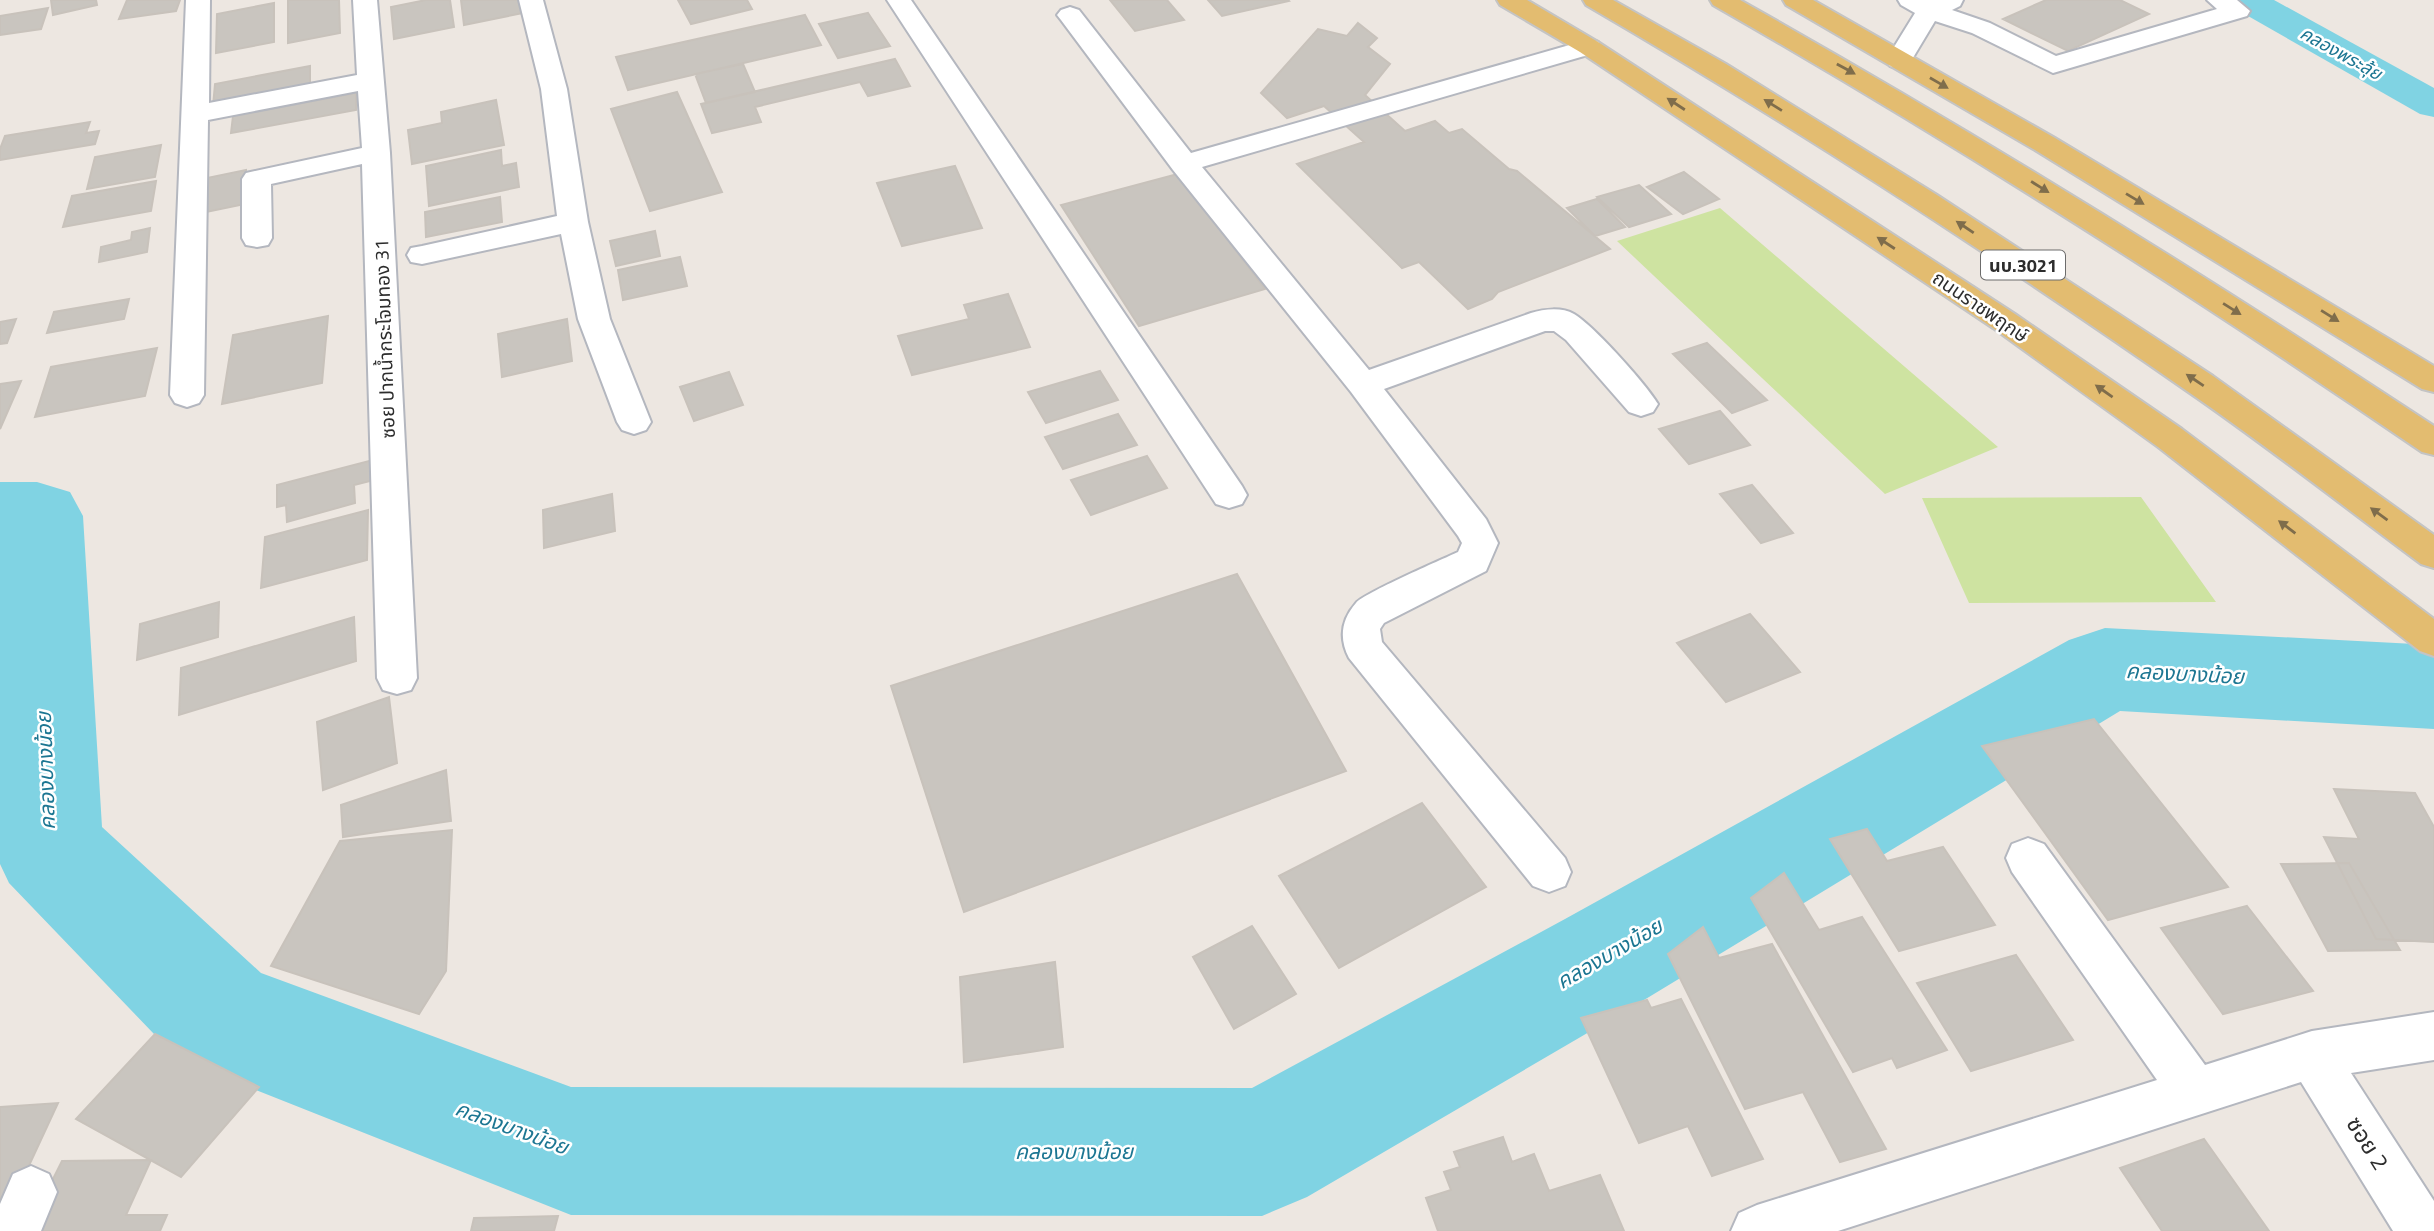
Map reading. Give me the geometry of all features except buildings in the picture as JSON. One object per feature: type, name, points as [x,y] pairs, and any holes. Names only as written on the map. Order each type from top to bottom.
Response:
[{"type":"main road","name":"ถนนราชพฤกษ์","points":[[1509,0],[1589,47],[2004,321],[2170,438],[2434,640]]},
{"type":"main road","points":[[1519,0],[1558,28]]},
{"type":"main road","name":"นบ.3021","points":[[1595,0],[1717,70],[1927,201],[2201,384],[2434,554]]},
{"type":"main road","points":[[1722,0],[1858,76],[2051,194],[2311,359],[2434,443]]},
{"type":"main road","points":[[1796,0],[2246,265],[2434,381]]},
{"type":"street","points":[[187,395],[198,0]]},
{"type":"street","name":"ซอย ปากน้ำกระโจมทอง 31","points":[[365,0],[376,153],[397,678]]},
{"type":"street","points":[[531,0],[554,89],[573,222],[594,319],[634,422]]},
{"type":"street","points":[[899,0],[1229,495]]},
{"type":"street","points":[[1899,60],[1930,3],[2053,65],[2238,11],[2219,0]]},
{"type":"street","points":[[1070,15],[1183,164],[1363,384],[1473,529],[1480,543],[1473,561],[1370,612],[1361,629],[1363,647],[1549,873]]},
{"type":"street","points":[[1183,164],[1589,47]]},
{"type":"street","points":[[195,114],[369,81]]},
{"type":"street","points":[[257,238],[256,179],[376,153]]},
{"type":"street","points":[[422,255],[573,222]]},
{"type":"street","points":[[1363,384],[1542,320],[1562,321],[1577,333],[1641,404]]},
{"type":"street","points":[[2028,859],[2194,1091]]},
{"type":"street","points":[[1757,1231],[2312,1055],[2434,1036]]},
{"type":"street","name":"ซอย 2","points":[[2312,1055],[2423,1231]]},
{"type":"green space","points":[[1720,208],[1998,447],[1885,494],[1617,241]]},
{"type":"green space","points":[[2141,497],[2216,602],[1969,603],[1922,498]]},
{"type":"waterway","name":"คลองพระลุ้ย","points":[[2247,0],[2434,105]]},
{"type":"waterway","name":"คลองบางน้อย","points":[[0,516],[37,516],[48,848],[221,1017],[571,1151],[1262,1152],[1607,958],[2105,669],[2434,687]]}]
